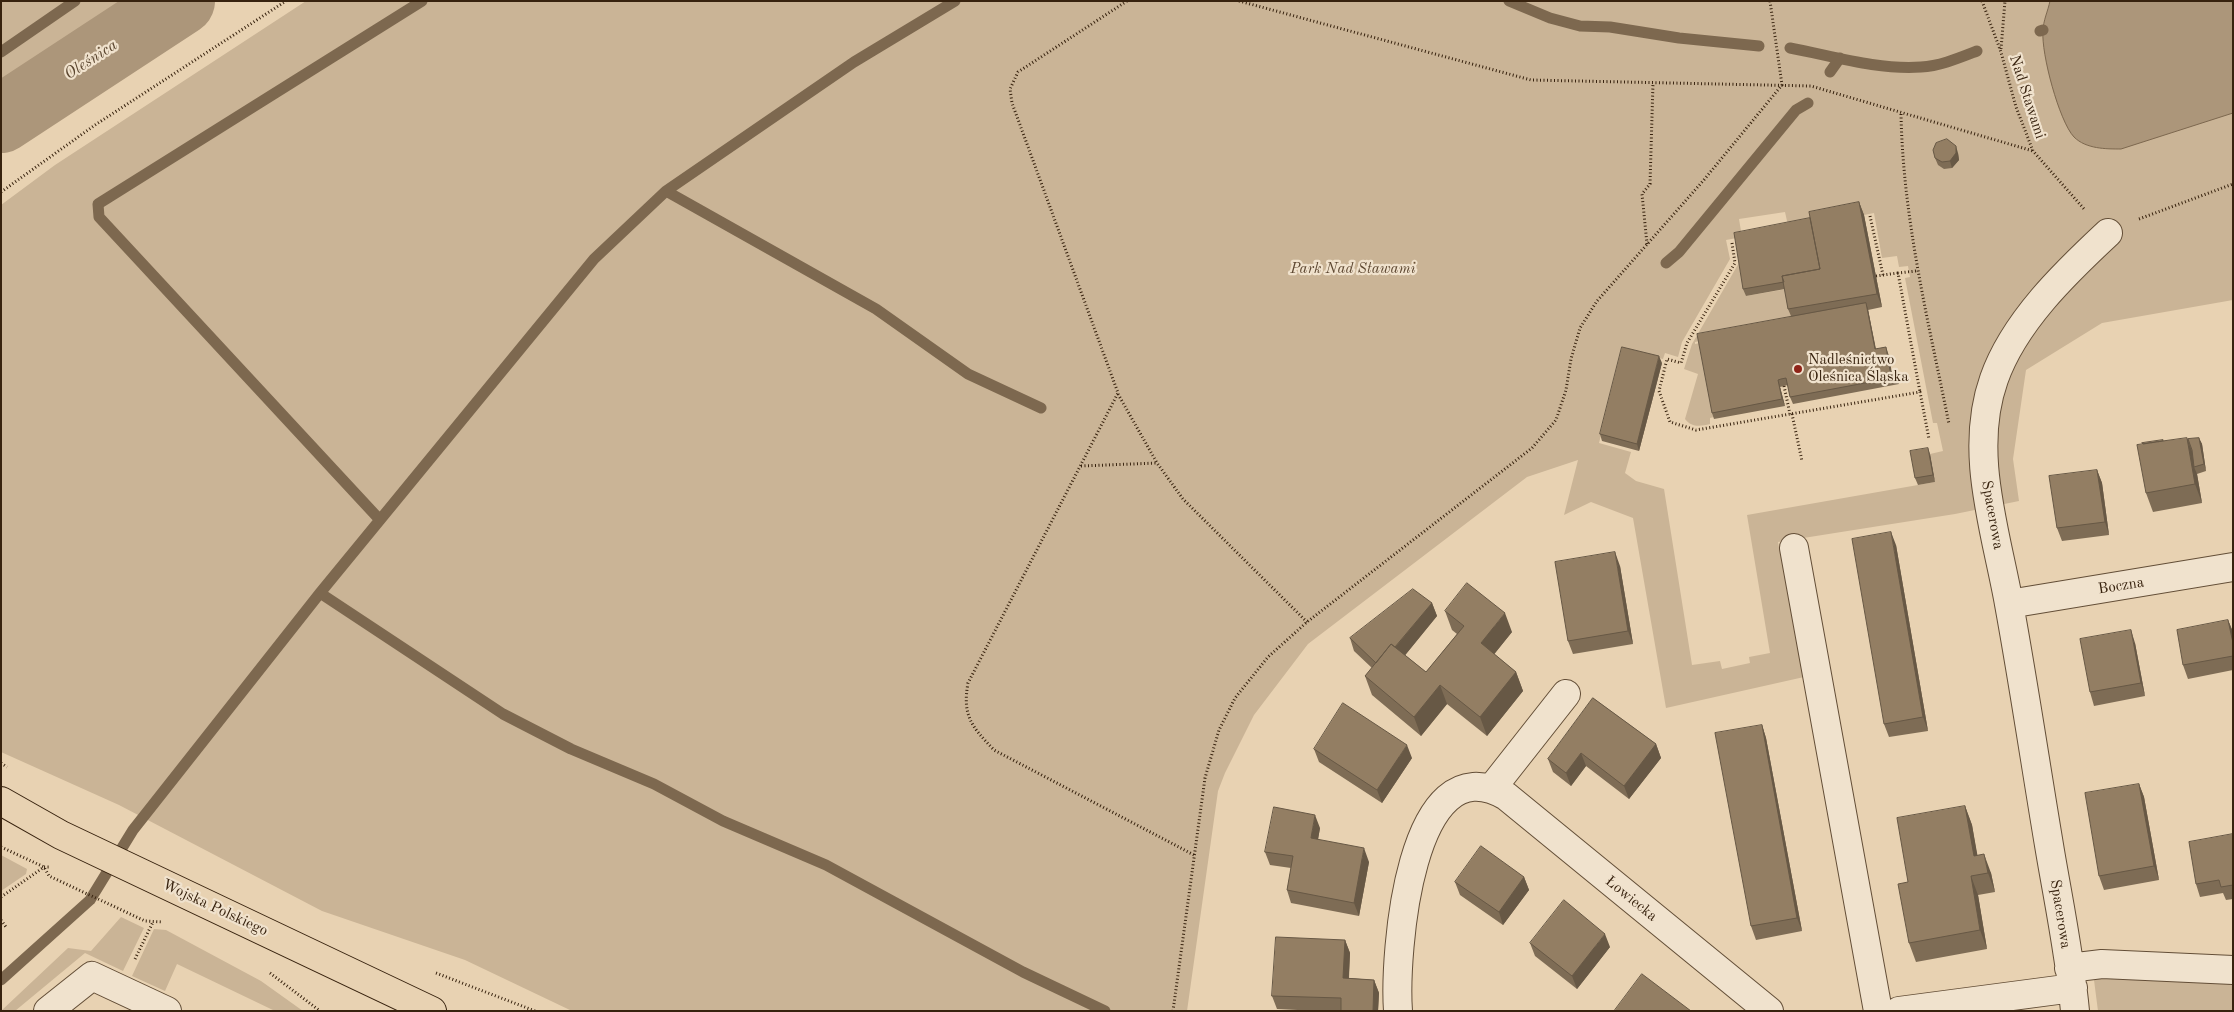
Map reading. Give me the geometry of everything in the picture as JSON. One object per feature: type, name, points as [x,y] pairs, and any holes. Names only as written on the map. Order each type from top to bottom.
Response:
[{"type":"main road","name":"Wojska Polskiego","points":[[1,801],[61,835],[432,1011]]},
{"type":"street","name":"Spacerowa","points":[[2072,989],[2009,604],[1987,488],[1983,460],[1983,427],[1994,379],[2012,342],[2062,275],[2108,233]]},
{"type":"street","points":[[1794,548],[1878,1011]]},
{"type":"street","name":"Boczna","points":[[2009,604],[2233,567]]},
{"type":"street","points":[[1398,1011],[1397,965],[1402,917],[1415,859],[1430,822],[1444,801],[1457,791],[1475,786],[1492,788],[1566,694]]},
{"type":"street","name":"Łowiecka","points":[[1492,788],[1506,796],[1769,1011]]},
{"type":"street","name":"Spacerowa","points":[[1899,1011],[2072,989],[2102,964],[2233,970]]},
{"type":"street","points":[[48,1011],[92,976],[167,1011]]},
{"type":"path","points":[[1,192],[95,125],[286,1]]},
{"type":"path","points":[[1127,1],[1018,72],[1010,89],[1012,103],[1118,393],[1157,463],[1190,505],[1307,622]]},
{"type":"path","points":[[1240,1],[1530,80],[1810,86],[2033,151]]},
{"type":"path","points":[[1173,1011],[1205,778],[1219,730],[1235,698],[1268,657],[1307,622],[1532,448],[1556,420],[1566,390],[1570,359],[1580,328],[1597,300],[1703,181],[1782,85],[1770,1]]},
{"type":"path","name":"Nad Stawami","points":[[1982,1],[2001,52],[2016,108],[2033,151],[2108,233]]},
{"type":"path","points":[[2001,52],[2005,1]]},
{"type":"path","points":[[1647,244],[1642,194],[1650,184],[1653,83]]},
{"type":"path","points":[[1901,114],[1902,163],[1916,271],[1950,428]]},
{"type":"path","points":[[2108,233],[2180,202],[2233,184]]},
{"type":"path","points":[[1870,216],[1883,275]]},
{"type":"path","points":[[1732,243],[1735,263],[1687,343],[1682,363],[1667,359],[1659,391],[1670,422],[1696,430],[1920,392]]},
{"type":"path","points":[[1876,276],[1916,271]]},
{"type":"path","points":[[1898,273],[1929,439]]},
{"type":"path","points":[[1784,386],[1802,461]]},
{"type":"path","points":[[1118,393],[1082,466],[968,683],[965,701],[968,717],[977,733],[994,750],[1194,855]]},
{"type":"path","points":[[1082,466],[1157,463]]},
{"type":"path","points":[[1,847],[44,868],[49,876],[145,921],[166,922]]},
{"type":"path","points":[[1,897],[44,868]]},
{"type":"path","points":[[1,920],[6,926]]},
{"type":"path","points":[[264,969],[320,1011]]},
{"type":"green space","points":[[1,1],[133,1],[1,85]]},
{"type":"green space","name":"Park Nad Stawami","points":[[306,1],[2233,1],[2233,300],[2102,323],[2026,370],[2013,459],[2019,501],[1955,514],[1778,542],[1804,677],[1666,708],[1633,518],[1591,502],[1564,515],[1578,460],[1527,477],[1308,644],[1254,715],[1218,791],[1187,1011],[572,1011],[465,960],[322,911],[119,805],[1,752],[1,205],[55,165]],"holes":[[[1785,212],[1789,230],[1874,213],[1882,258],[1897,256],[1899,267],[1908,266],[1910,277],[1905,278],[1933,423],[1937,423],[1943,451],[1930,454],[1935,482],[1747,515],[1770,653],[1749,657],[1750,663],[1722,669],[1720,661],[1692,665],[1664,489],[1636,481],[1625,473],[1631,452],[1599,443],[1623,350],[1663,359],[1665,353],[1678,357],[1682,342],[1730,259],[1726,240],[1742,237],[1739,219]]]},
{"type":"green space","points":[[1740,261],[1746,296],[1787,289],[1793,322],[1695,342],[1695,344],[1700,343],[1714,417],[1710,418],[1710,424],[1694,425],[1685,419],[1698,374],[1684,369],[1692,344]]},
{"type":"green space","points":[[1,855],[27,869],[26,874],[1,891]]},
{"type":"green space","points":[[121,917],[144,928],[123,971],[85,953],[15,1011],[1,1011],[68,948],[91,951]]},
{"type":"green space","points":[[154,929],[166,930],[261,981],[303,1011],[275,1011],[177,964],[165,991],[132,976]]},
{"type":"green space","points":[[2105,973],[2233,976],[2233,1011],[2098,1011],[2094,980]]},
{"type":"shaded area","points":[[2050,1],[2233,1],[2233,113],[2121,149],[2096,148],[2079,141],[2068,129],[2057,102],[2048,70],[2043,31]]},
{"type":"building","points":[[1947,139],[1956,146],[1956,153],[1950,161],[1942,162],[1935,158],[1933,150],[1936,143]]},
{"type":"building","points":[[1859,202],[1877,294],[1788,309],[1782,276],[1820,269],[1809,212]]},
{"type":"building","points":[[1810,218],[1820,269],[1782,276],[1784,282],[1743,289],[1734,233]]},
{"type":"building","name":"Nadleśnictwo Oleśnica Śląska","points":[[1866,303],[1875,349],[1886,347],[1891,376],[1896,375],[1897,377],[1790,397],[1786,378],[1778,380],[1782,399],[1712,413],[1697,334]]},
{"type":"building","points":[[1622,347],[1659,356],[1637,444],[1600,434]]},
{"type":"building","points":[[2187,438],[2195,484],[2146,493],[2137,445]]},
{"type":"building","points":[[2199,438],[2204,464],[2194,467],[2192,450],[2188,439]]},
{"type":"building","points":[[2163,440],[2143,444],[2142,443]]},
{"type":"building","points":[[1928,448],[1933,475],[1915,478],[1910,451]]},
{"type":"building","points":[[2097,470],[2105,522],[2057,528],[2049,476]]},
{"type":"building","points":[[1891,532],[1923,717],[1884,724],[1852,539]]},
{"type":"building","points":[[1615,552],[1628,631],[1568,641],[1555,562]]},
{"type":"building","points":[[1467,583],[1505,613],[1481,643],[1516,672],[1480,717],[1440,685],[1414,717],[1365,676],[1391,644],[1426,672],[1464,626],[1445,611]]},
{"type":"building","points":[[1413,589],[1432,603],[1395,647],[1391,644],[1376,663],[1350,638]]},
{"type":"building","points":[[2228,620],[2233,643],[2233,656],[2183,665],[2177,630]]},
{"type":"building","points":[[2131,630],[2141,683],[2090,692],[2080,639]]},
{"type":"building","points":[[1593,698],[1656,744],[1624,786],[1581,753],[1566,773],[1548,759]]},
{"type":"building","points":[[1343,703],[1407,745],[1377,790],[1314,749]]},
{"type":"building","points":[[1762,725],[1797,918],[1751,926],[1715,733]]},
{"type":"building","points":[[2139,784],[2154,866],[2099,876],[2085,793]]},
{"type":"building","points":[[1965,806],[1974,856],[1984,854],[1988,873],[1971,876],[1980,930],[1909,943],[1898,884],[1908,882],[1897,818]]},
{"type":"building","points":[[1274,807],[1315,815],[1311,838],[1364,848],[1354,903],[1287,890],[1293,856],[1265,852]]},
{"type":"building","points":[[2233,834],[2233,885],[2221,887],[2219,880],[2196,884],[2189,842]]},
{"type":"building","points":[[1481,846],[1524,877],[1499,912],[1455,882]]},
{"type":"building","points":[[1564,900],[1605,934],[1572,976],[1530,943]]},
{"type":"building","points":[[1276,937],[1345,940],[1343,978],[1374,980],[1373,1011],[1341,1011],[1341,998],[1272,996]]},
{"type":"building","points":[[1642,974],[1691,1011],[1616,1011]]},
{"type":"waterway","points":[[1,52],[75,1]]},
{"type":"waterway","name":"Oleśnica","points":[[1,119],[181,1]]},
{"type":"waterway","points":[[380,520],[99,217],[98,204],[422,1]]},
{"type":"waterway","points":[[1,980],[90,900],[133,830],[320,593],[594,259],[666,191],[854,62],[955,1]]},
{"type":"waterway","points":[[1509,1],[1550,18],[1580,26],[1610,27],[1679,38],[1759,46]]},
{"type":"waterway","points":[[1790,48],[1855,62],[1905,67],[1935,65],[1977,51]]},
{"type":"waterway","points":[[1830,72],[1840,58]]},
{"type":"waterway","points":[[1666,263],[1679,252],[1796,110],[1808,103]]},
{"type":"waterway","points":[[666,191],[876,309],[968,374],[1041,408]]},
{"type":"waterway","points":[[320,593],[503,714],[571,749],[654,784],[723,821],[826,865],[1023,972],[1105,1011]]},
{"type":"place","name":"Nadleśnictwo Oleśnica Śląska","points":[[1798,369]]}]
